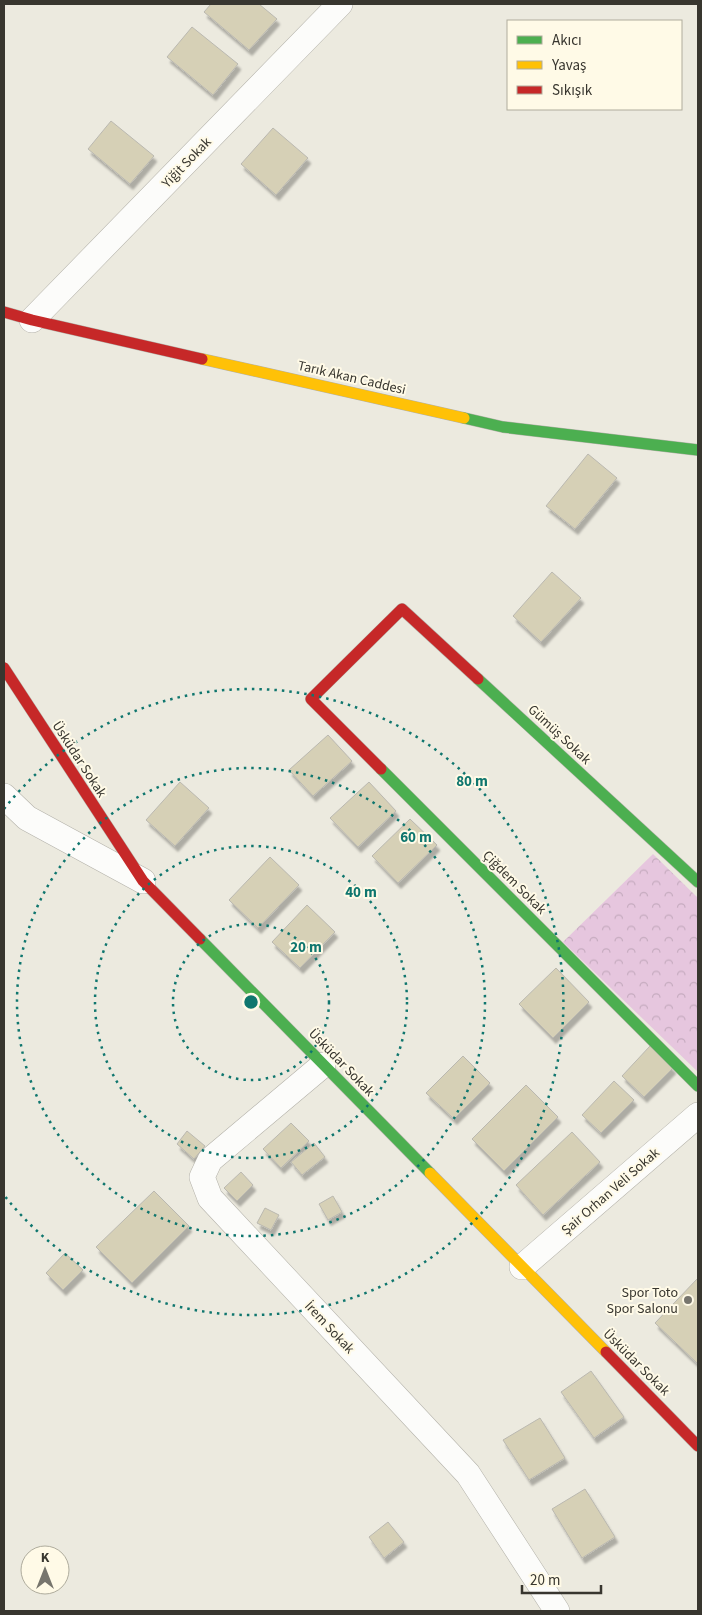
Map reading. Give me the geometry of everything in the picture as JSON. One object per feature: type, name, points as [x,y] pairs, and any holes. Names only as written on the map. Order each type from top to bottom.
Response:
[{"type":"street","name":"Yiğit Sokak","points":[[32,320],[340,4]]},
{"type":"street","name":"Tarık Akan Caddesi","points":[[4,312],[502,427],[698,450]]},
{"type":"street","name":"Gümüş Sokak","points":[[311,699],[402,609],[698,882]]},
{"type":"street","name":"Üsküdar Sokak","points":[[4,668],[143,881],[698,1446]]},
{"type":"street","name":"Çiğdem Sokak","points":[[311,699],[698,1086]]},
{"type":"street","points":[[4,796],[27,818],[143,881]]},
{"type":"street","name":"İrem Sokak","points":[[323,1065],[210,1160],[202,1177],[210,1198],[468,1474],[557,1611]]},
{"type":"street","name":"Şair Orhan Veli Sokak","points":[[522,1267],[698,1115]]},
{"type":"green space","points":[[653,854],[698,898],[698,1072],[563,942]]},
{"type":"building","points":[[211,4],[259,4],[277,19],[249,50],[204,12]]},
{"type":"building","points":[[192,27],[238,64],[213,95],[167,57]]},
{"type":"building","points":[[111,121],[154,156],[130,184],[88,149]]},
{"type":"building","points":[[273,128],[308,158],[276,195],[241,164]]},
{"type":"building","points":[[588,454],[617,478],[575,529],[546,506]]},
{"type":"building","points":[[552,572],[581,598],[541,642],[513,616]]},
{"type":"building","points":[[328,735],[352,761],[313,796],[289,770]]},
{"type":"building","points":[[180,782],[209,808],[175,846],[146,820]]},
{"type":"building","points":[[369,782],[396,811],[358,847],[330,818]]},
{"type":"building","points":[[410,819],[437,845],[398,883],[372,856]]},
{"type":"building","points":[[270,857],[299,885],[258,928],[229,900]]},
{"type":"building","points":[[307,905],[335,932],[300,968],[272,942]]},
{"type":"building","points":[[556,968],[589,1002],[553,1038],[519,1004]]},
{"type":"building","points":[[650,1046],[673,1068],[644,1097],[622,1076]]},
{"type":"building","points":[[463,1056],[490,1083],[454,1119],[426,1093]]},
{"type":"building","points":[[614,1081],[634,1100],[601,1133],[582,1115]]},
{"type":"building","points":[[526,1085],[558,1117],[504,1171],[472,1139]]},
{"type":"building","points":[[291,1123],[309,1141],[281,1168],[263,1149]]},
{"type":"building","points":[[187,1131],[205,1146],[194,1159],[177,1144]]},
{"type":"building","points":[[572,1132],[600,1162],[543,1215],[516,1185]]},
{"type":"building","points":[[314,1143],[325,1157],[302,1175],[291,1162]]},
{"type":"building","points":[[241,1172],[253,1185],[237,1201],[224,1188]]},
{"type":"building","points":[[154,1191],[189,1226],[132,1283],[96,1247]]},
{"type":"building","points":[[333,1196],[342,1212],[328,1220],[319,1204]]},
{"type":"building","points":[[265,1208],[279,1215],[271,1230],[257,1223]]},
{"type":"building","points":[[65,1253],[83,1270],[63,1290],[46,1273]]},
{"type":"building","name":"Spor Toto Spor Salonu","points":[[698,1278],[698,1364],[655,1323]]},
{"type":"building","points":[[591,1371],[624,1417],[594,1438],[561,1392]]},
{"type":"building","points":[[540,1418],[565,1458],[529,1480],[503,1440]]},
{"type":"building","points":[[585,1489],[615,1537],[582,1558],[552,1509]]},
{"type":"building","points":[[388,1522],[404,1542],[384,1558],[369,1537]]},
{"type":"traffic: fast","points":[[464,418],[503,427],[698,450]]},
{"type":"traffic: fast","points":[[478,679],[698,882]]},
{"type":"traffic: fast","points":[[381,769],[698,1086]]},
{"type":"traffic: fast","points":[[200,939],[430,1173]]},
{"type":"traffic: slow","points":[[202,359],[464,418]]},
{"type":"traffic: slow","points":[[430,1173],[606,1352]]},
{"type":"traffic: jam","points":[[4,312],[202,359]]},
{"type":"traffic: jam","points":[[381,769],[311,699],[402,609],[478,679]]},
{"type":"traffic: jam","points":[[4,668],[143,881],[200,939]]},
{"type":"traffic: jam","points":[[606,1352],[698,1446]]},
{"type":"place","name":"Spor Toto Spor Salonu","points":[[688,1300]]}]
